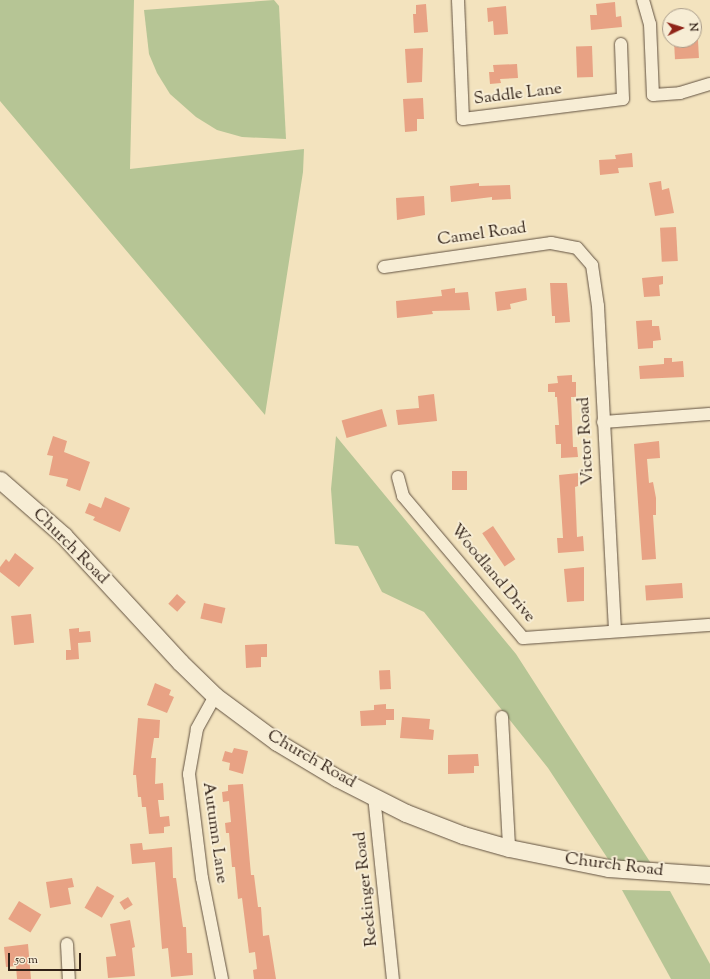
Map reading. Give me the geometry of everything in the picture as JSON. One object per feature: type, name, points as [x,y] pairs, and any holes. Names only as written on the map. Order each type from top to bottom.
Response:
[{"type":"street","name":"Saddle Lane","points":[[458,0],[463,119],[623,99],[621,44]]},
{"type":"street","points":[[643,0],[650,24],[653,95],[680,93],[710,84]]},
{"type":"street","name":"Camel Road","points":[[384,267],[551,242],[566,244],[582,252]]},
{"type":"street","name":"Victor Road","points":[[582,252],[592,265],[596,279],[614,631]]},
{"type":"street","points":[[603,422],[710,414]]},
{"type":"street","name":"Woodland Drive","points":[[398,477],[403,496],[523,638],[710,625]]},
{"type":"street","name":"Church Road","points":[[1,482],[64,535],[180,662],[215,696],[277,742],[374,796],[406,813],[463,834],[509,848],[608,868],[710,875]]},
{"type":"street","name":"Autumn Lane","points":[[215,696],[197,729],[189,774],[202,878],[222,979]]},
{"type":"street","points":[[502,717],[509,848]]},
{"type":"street","name":"Reckinger Road","points":[[374,796],[393,979]]},
{"type":"street","points":[[67,944],[70,979]]},
{"type":"green space","points":[[0,0],[134,0],[130,169],[304,149],[303,172],[265,415],[0,101]]},
{"type":"green space","points":[[274,0],[279,6],[286,139],[242,137],[217,130],[196,117],[170,94],[157,73],[149,54],[144,10]]},
{"type":"green space","points":[[336,436],[516,654],[652,865],[610,862],[548,768],[424,612],[382,592],[358,546],[335,544],[331,489]]},
{"type":"green space","points":[[622,890],[670,891],[710,964],[710,979],[671,979]]},
{"type":"building","points":[[615,2],[616,17],[621,16],[622,27],[591,30],[590,15],[597,15],[596,4]]},
{"type":"building","points":[[426,4],[428,32],[414,33],[413,14],[416,14],[416,5]]},
{"type":"building","points":[[506,6],[508,34],[494,35],[493,21],[488,22],[487,8]]},
{"type":"building","points":[[592,46],[593,77],[577,78],[576,47]]},
{"type":"building","points":[[423,48],[422,82],[407,83],[405,49]]},
{"type":"building","points":[[674,48],[698,48],[699,58],[675,59]]},
{"type":"building","points":[[517,64],[518,78],[500,79],[501,83],[490,84],[489,72],[494,72],[493,65]]},
{"type":"building","points":[[423,98],[424,119],[417,119],[417,131],[405,132],[403,99]]},
{"type":"building","points":[[632,153],[633,167],[618,168],[619,173],[600,175],[599,160],[616,159],[615,155]]},
{"type":"building","points":[[661,181],[662,190],[669,188],[674,213],[655,216],[649,183]]},
{"type":"building","points":[[479,183],[479,186],[510,185],[511,199],[492,200],[492,197],[451,202],[450,186]]},
{"type":"building","points":[[424,196],[425,215],[397,220],[396,198]]},
{"type":"building","points":[[676,227],[678,261],[662,262],[660,228]]},
{"type":"building","points":[[663,276],[663,284],[659,285],[660,296],[644,297],[642,278]]},
{"type":"building","points":[[550,283],[567,283],[570,322],[555,323],[555,316],[552,316]]},
{"type":"building","points":[[455,288],[455,293],[468,292],[470,310],[432,311],[433,314],[397,318],[396,301],[442,296],[441,290]]},
{"type":"building","points":[[526,288],[527,300],[510,304],[511,309],[497,311],[495,292]]},
{"type":"building","points":[[652,320],[652,326],[659,326],[661,340],[653,341],[653,348],[638,349],[636,321]]},
{"type":"building","points":[[664,358],[672,358],[672,362],[683,361],[684,377],[640,379],[639,366],[664,364]]},
{"type":"building","points":[[572,375],[572,382],[576,382],[576,397],[571,397],[573,447],[577,447],[578,457],[561,458],[561,444],[556,444],[555,425],[559,425],[557,397],[555,397],[555,392],[548,392],[548,384],[558,383],[557,376]]},
{"type":"building","points":[[434,394],[437,421],[398,425],[396,410],[419,408],[418,396]]},
{"type":"building","points":[[382,409],[387,426],[347,438],[342,421]]},
{"type":"building","points":[[53,436],[67,441],[64,452],[90,462],[80,491],[66,486],[68,479],[49,475],[53,456],[47,455]]},
{"type":"building","points":[[659,441],[660,458],[647,459],[649,483],[653,482],[656,498],[656,515],[653,515],[656,559],[642,560],[634,444]]},
{"type":"building","points":[[452,471],[467,471],[467,490],[452,490]]},
{"type":"building","points":[[578,473],[578,486],[575,487],[577,537],[583,536],[584,551],[558,553],[557,538],[563,538],[559,475]]},
{"type":"building","points":[[105,497],[130,508],[120,532],[93,520],[95,517],[85,513],[89,503],[101,508]]},
{"type":"building","points":[[493,526],[515,559],[505,566],[482,533]]},
{"type":"building","points":[[15,553],[34,568],[19,587],[0,572],[0,567],[6,559],[9,562]]},
{"type":"building","points":[[584,567],[584,601],[567,602],[564,569]]},
{"type":"building","points":[[682,583],[683,598],[646,601],[645,586]]},
{"type":"building","points":[[177,594],[186,602],[177,612],[168,604]]},
{"type":"building","points":[[204,603],[225,608],[222,624],[200,619]]},
{"type":"building","points":[[31,614],[34,643],[14,645],[11,616]]},
{"type":"building","points":[[79,628],[79,632],[90,631],[91,642],[78,643],[79,659],[66,660],[66,650],[71,650],[69,629]]},
{"type":"building","points":[[267,644],[267,657],[261,657],[261,667],[246,668],[245,645]]},
{"type":"building","points":[[390,670],[391,689],[380,690],[379,671]]},
{"type":"building","points":[[155,683],[171,690],[169,695],[174,697],[167,713],[147,705]]},
{"type":"building","points":[[386,704],[386,709],[394,709],[394,720],[386,720],[386,725],[361,726],[360,711],[374,710],[374,705]]},
{"type":"building","points":[[402,717],[430,719],[429,729],[434,730],[433,740],[400,738]]},
{"type":"building","points":[[138,718],[160,720],[159,738],[154,738],[151,758],[156,758],[155,784],[163,783],[164,800],[158,800],[160,817],[169,816],[170,826],[164,827],[164,833],[149,834],[146,807],[142,807],[141,797],[138,797],[136,775],[133,775]]},
{"type":"building","points":[[234,748],[248,751],[243,774],[229,770],[230,763],[222,761],[225,751],[232,753]]},
{"type":"building","points":[[478,754],[479,766],[474,766],[474,773],[448,774],[448,755]]},
{"type":"building","points":[[243,784],[251,875],[254,875],[258,907],[261,907],[263,936],[269,935],[276,979],[254,979],[253,970],[257,969],[255,952],[249,953],[242,898],[238,899],[235,867],[232,867],[229,833],[226,833],[225,823],[231,822],[229,801],[223,802],[222,792],[228,791],[228,785]]},
{"type":"building","points":[[142,843],[143,850],[172,847],[173,878],[176,878],[183,927],[186,927],[187,953],[192,953],[193,975],[171,977],[168,948],[162,949],[155,862],[132,864],[130,844]]},
{"type":"building","points":[[72,878],[74,887],[68,888],[71,904],[50,908],[46,882]]},
{"type":"building","points":[[97,886],[114,896],[102,918],[84,908]]},
{"type":"building","points":[[128,897],[133,905],[124,910],[120,902]]},
{"type":"building","points":[[19,901],[41,914],[30,932],[8,919]]},
{"type":"building","points":[[130,920],[135,947],[132,948],[135,976],[108,978],[106,957],[116,956],[110,924]]},
{"type":"building","points":[[28,944],[31,979],[17,979],[16,966],[6,967],[4,947]]}]
